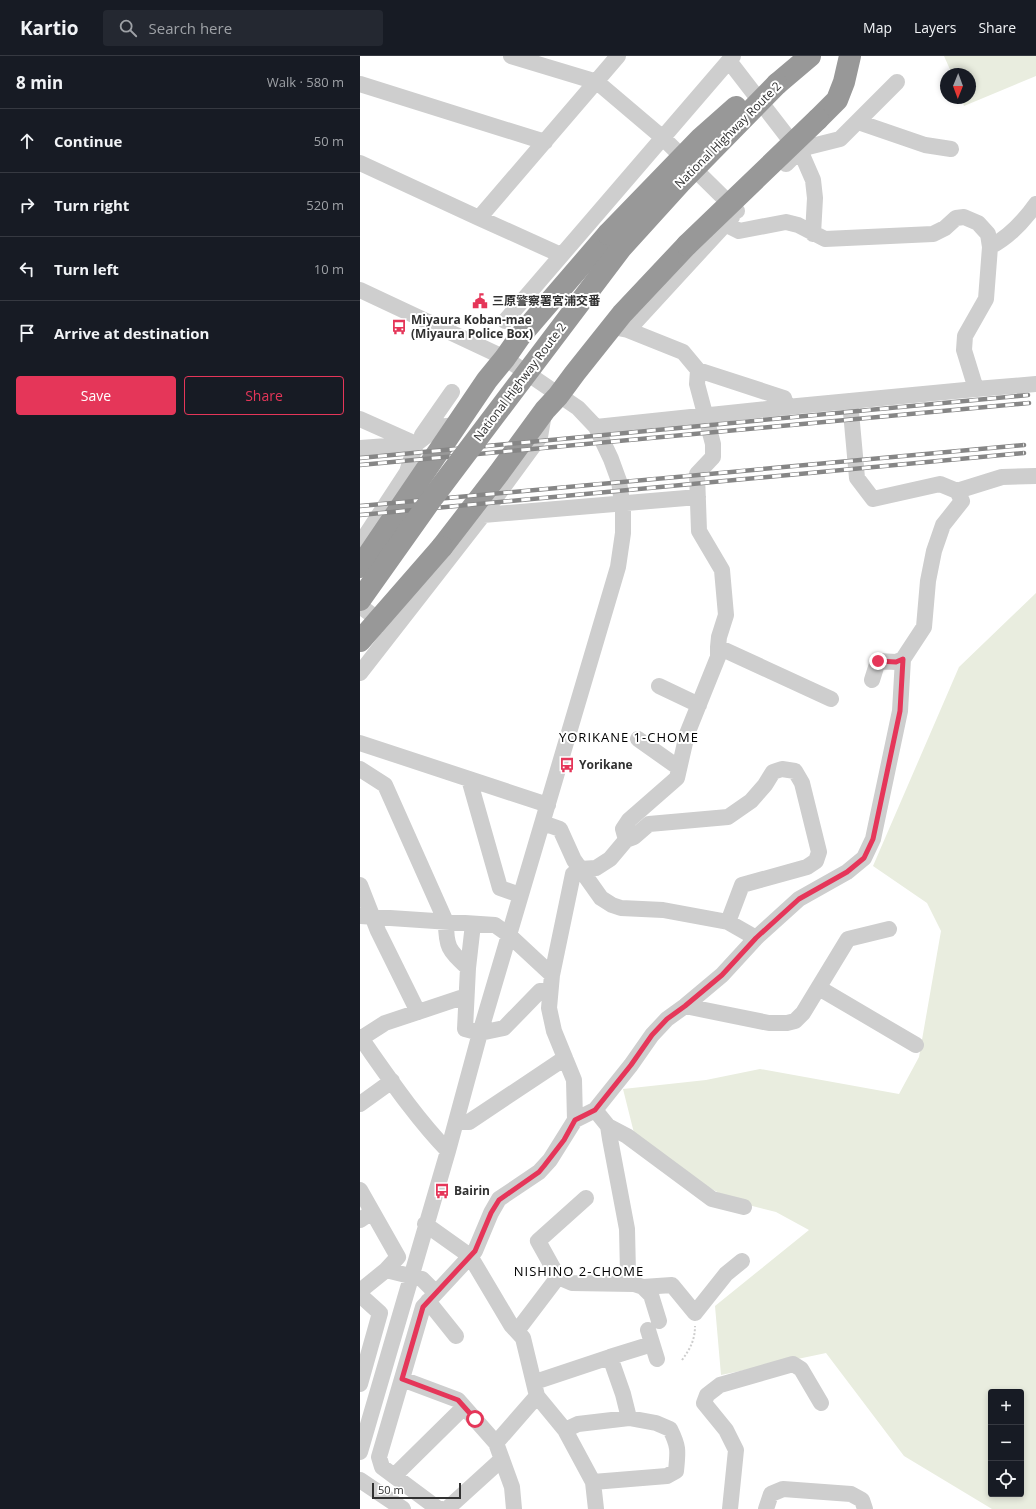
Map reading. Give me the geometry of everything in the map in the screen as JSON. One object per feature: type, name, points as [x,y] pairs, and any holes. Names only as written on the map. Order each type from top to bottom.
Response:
[{"type":"highway","points":[[360,567],[487,380],[537,316],[608,234],[701,138],[774,80],[786,63],[800,56]]},
{"type":"highway","name":"National Highway Route 2","points":[[360,600],[433,497],[621,248],[774,80],[810,56]]},
{"type":"highway","points":[[360,641],[442,547],[574,373],[620,329],[622,314],[687,245],[838,100],[850,56]]},
{"type":"street","points":[[511,56],[597,82],[663,138],[737,211]]},
{"type":"street","points":[[479,218],[618,56]]},
{"type":"street","points":[[505,321],[731,58],[803,157],[814,180],[815,198],[813,234]]},
{"type":"street","points":[[787,407],[784,398],[698,370],[683,352],[620,329],[798,152],[808,147],[840,139],[897,82]]},
{"type":"street","points":[[360,84],[545,142]]},
{"type":"street","points":[[858,122],[925,145],[951,150]]},
{"type":"street","points":[[360,163],[561,255]]},
{"type":"street","points":[[990,247],[999,242],[1024,221],[1036,204]]},
{"type":"street","points":[[725,224],[740,231],[786,222],[798,225],[825,240],[933,234],[945,228],[956,218],[964,217],[978,223],[988,234],[990,247],[986,299],[965,336],[964,350],[976,389]]},
{"type":"street","points":[[537,282],[537,316]]},
{"type":"street","points":[[360,290],[505,358],[552,403],[578,408],[596,427],[611,459],[619,481],[622,503],[623,533],[618,566],[543,822],[520,895],[448,1151],[425,1224],[360,1452]]},
{"type":"street","points":[[626,840],[623,829],[628,820],[677,778],[687,734],[718,658],[719,637],[726,616],[722,570],[699,531],[697,474],[713,457],[713,444],[697,384],[698,370]]},
{"type":"street","points":[[596,427],[787,407],[1036,384]]},
{"type":"street","points":[[360,544],[407,472],[416,444],[452,392]]},
{"type":"street","points":[[850,401],[857,478],[874,499],[940,484],[957,491],[1002,477],[1036,476]]},
{"type":"street","points":[[360,673],[483,515],[540,437],[552,403]]},
{"type":"street","points":[[360,419],[391,440]]},
{"type":"street","points":[[360,448],[391,440],[416,444],[438,427],[456,425]]},
{"type":"street","points":[[442,1509],[437,1508],[382,1467],[379,1457],[423,1307],[475,1251],[491,1213],[499,1200],[539,1172],[550,1160],[575,1120],[595,1110],[631,1065],[652,1035],[667,1019],[722,975],[756,938],[799,899],[847,872],[864,858],[873,839],[900,711],[903,659],[924,627],[928,581],[934,551],[943,525],[962,501],[957,491]]},
{"type":"street","points":[[483,515],[698,497]]},
{"type":"street","points":[[360,606],[393,631]]},
{"type":"street","points":[[718,647],[831,699]]},
{"type":"street","points":[[872,680],[878,661],[896,662],[903,659]]},
{"type":"street","points":[[659,686],[699,705]]},
{"type":"street","points":[[638,738],[679,768]]},
{"type":"street","points":[[360,743],[548,805]]},
{"type":"street","points":[[575,1120],[574,1080],[552,1023],[549,1008],[551,982],[573,874],[580,869],[596,868],[610,859],[626,840],[634,837],[649,824],[728,817],[751,801],[765,785],[773,772],[782,769],[795,771],[802,783],[819,852],[816,861],[807,867],[742,884],[728,922]]},
{"type":"street","points":[[360,770],[385,785],[446,922],[446,938],[452,952],[468,968]]},
{"type":"street","points":[[469,779],[500,888],[520,895]]},
{"type":"street","points":[[543,822],[560,829],[574,860],[580,869],[601,898],[612,905],[621,908],[663,910],[728,922],[756,938]]},
{"type":"street","points":[[360,885],[367,916],[378,931],[418,1012]]},
{"type":"street","points":[[367,916],[495,925],[509,935],[551,982]]},
{"type":"street","points":[[473,924],[468,968],[464,1029],[480,1033],[504,1028],[540,991],[551,982]]},
{"type":"street","points":[[685,1006],[769,1023],[787,1023],[795,1020],[803,1013],[848,939],[889,929]]},
{"type":"street","points":[[819,988],[916,1045]]},
{"type":"street","points":[[448,1151],[439,1142],[360,1038],[386,1023],[466,996]]},
{"type":"street","points":[[456,1122],[469,1122],[565,1058]]},
{"type":"street","points":[[360,1104],[392,1081]]},
{"type":"street","points":[[595,1110],[608,1126],[627,1136],[712,1199],[744,1207]]},
{"type":"street","points":[[496,1443],[536,1389],[654,1339],[651,1295],[638,1285],[628,1273],[627,1229],[608,1126]]},
{"type":"street","points":[[360,1190],[366,1216],[398,1258],[360,1291]]},
{"type":"street","points":[[586,1198],[538,1241],[558,1277],[572,1283],[672,1285],[695,1313],[726,1274],[742,1262]]},
{"type":"street","points":[[425,1224],[470,1256],[511,1325],[523,1338],[536,1389],[565,1430],[593,1482],[596,1509]]},
{"type":"street","points":[[386,1270],[422,1279],[456,1336]]},
{"type":"street","points":[[517,1330],[558,1277]]},
{"type":"street","points":[[360,1295],[380,1313],[360,1384]]},
{"type":"street","points":[[610,1357],[623,1394],[629,1418]]},
{"type":"street","points":[[730,1509],[736,1450],[726,1430],[704,1403],[707,1395],[720,1385],[793,1364],[801,1368],[822,1402]]},
{"type":"street","points":[[402,1379],[458,1400],[496,1443],[512,1487],[514,1509]]},
{"type":"street","points":[[394,1476],[464,1407]]},
{"type":"street","points":[[565,1430],[578,1424],[629,1418],[656,1423],[670,1429],[678,1451],[676,1471],[667,1476],[593,1482]]},
{"type":"street","points":[[446,1509],[502,1459]]},
{"type":"street","points":[[360,1480],[403,1509]]},
{"type":"street","points":[[766,1509],[772,1494],[783,1489],[851,1494],[862,1500],[865,1509]]},
{"type":"path","points":[[682,1360],[692,1346],[695,1333],[695,1313]]},
{"type":"shaded area","points":[[944,56],[1036,56],[1036,76],[976,101],[976,68],[949,68]]},
{"type":"shaded area","points":[[1036,593],[1036,1509],[992,1509],[904,1456],[826,1353],[721,1375],[715,1306],[809,1230],[776,1212],[733,1201],[680,1171],[634,1133],[623,1089],[706,1080],[760,1069],[899,1094],[919,1057],[941,931],[927,903],[873,866],[959,667]]},
{"type":"railway","points":[[360,458],[1028,395]]},
{"type":"railway","points":[[360,465],[1029,403]]},
{"type":"railway","points":[[360,506],[1024,445]]},
{"type":"railway","points":[[360,515],[1024,453]]},
{"type":"place","name":"三原警察署宮浦交番","points":[[480,301]]},
{"type":"place","name":"Miyaura Koban-mae (Miyaura Police Box)","points":[[399,327]]},
{"type":"place","name":"Yorikane","points":[[567,765]]},
{"type":"place","name":"Bairin","points":[[442,1191]]},
{"type":"district","name":"YORIKANE 1-CHOME","points":[[629,737]]},
{"type":"district","name":"NISHINO 2-CHOME","points":[[579,1271]]},
{"type":"route","points":[[475,1419],[458,1400],[402,1379],[423,1307],[475,1251],[491,1213],[499,1200],[539,1172],[550,1160],[564,1140],[575,1120],[595,1110],[631,1065],[652,1035],[667,1019],[722,975],[756,938],[799,899],[847,872],[864,858],[873,839],[900,711],[903,659],[896,662],[878,661]]}]
